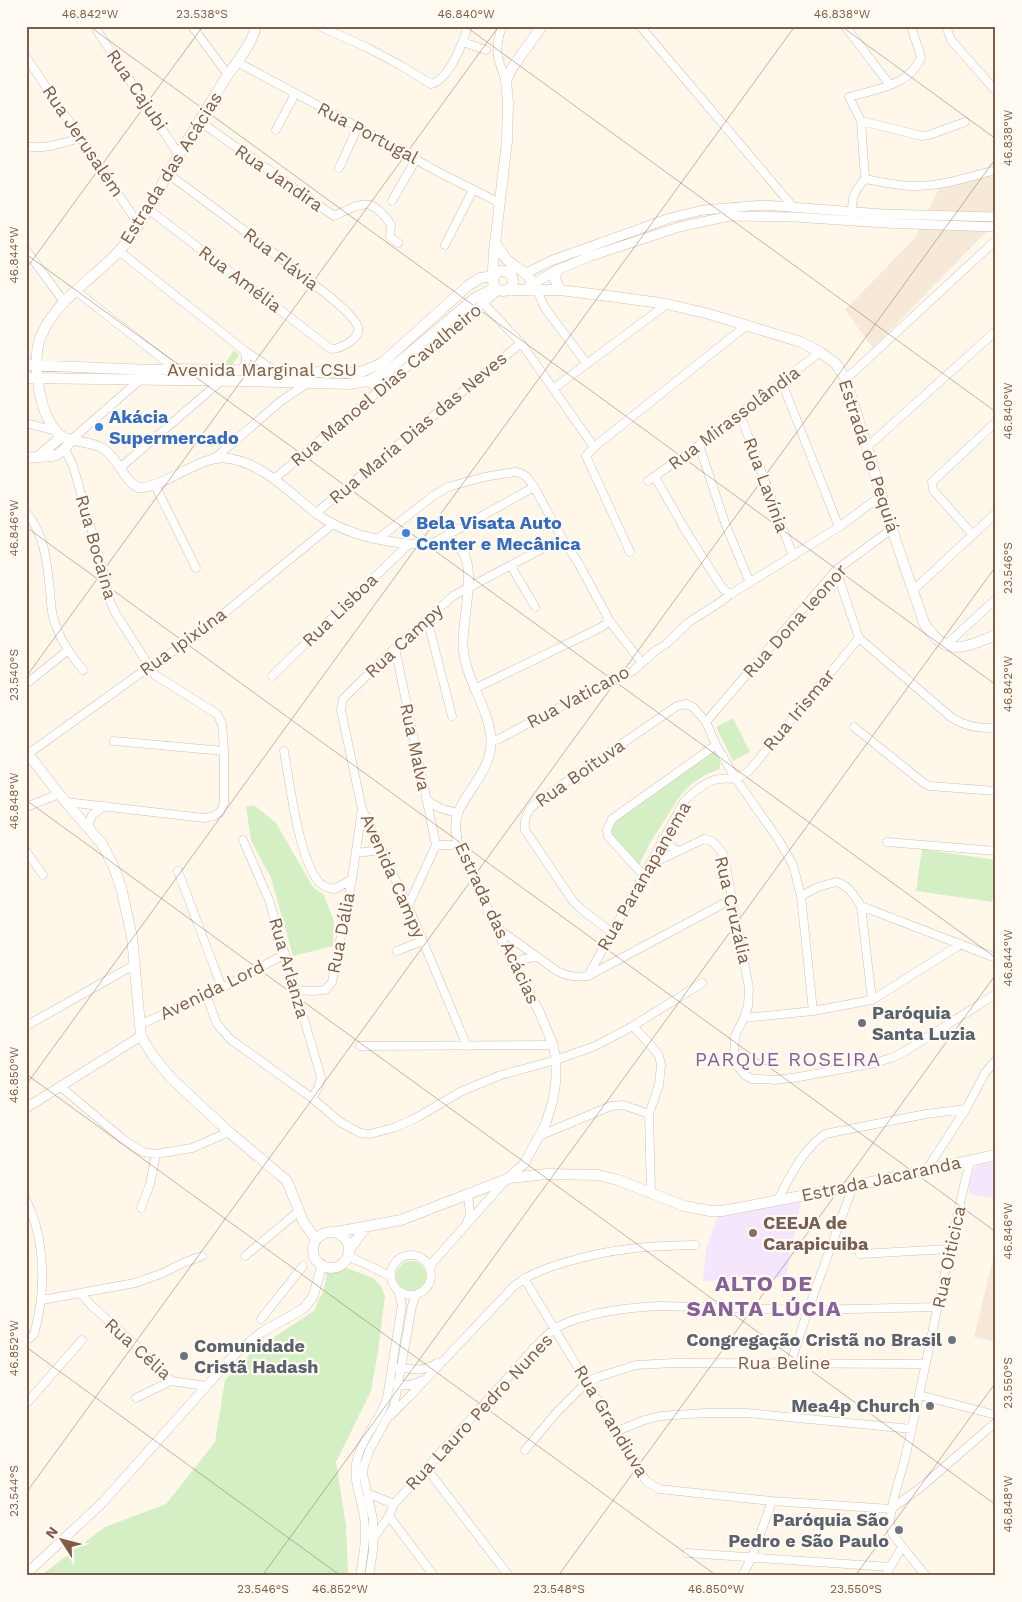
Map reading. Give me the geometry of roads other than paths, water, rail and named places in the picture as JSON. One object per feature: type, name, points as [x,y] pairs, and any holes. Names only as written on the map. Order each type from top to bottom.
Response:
[{"type":"main road","name":"Estrada das Acácias","points":[[63,436],[44,407],[31,379],[31,366],[50,317],[119,252],[139,225],[199,121],[250,42],[256,26]]},
{"type":"main road","points":[[495,244],[508,261],[512,270],[513,283],[500,289],[493,284],[495,275],[493,264],[495,244],[507,141],[508,102],[506,81],[512,68],[542,26]]},
{"type":"main road","points":[[508,261],[526,273],[535,287]]},
{"type":"main road","points":[[557,270],[555,279],[560,290]]},
{"type":"main road","points":[[495,275],[501,271],[511,274],[526,273]]},
{"type":"main road","name":"Avenida Marginal CSU","points":[[31,379],[140,379],[206,375],[242,370],[354,373],[364,371],[382,363],[469,285],[480,278],[495,275]]},
{"type":"main road","name":"Estrada do Pequiá","points":[[500,289],[520,291],[535,287],[667,304],[747,325],[801,342],[820,352],[836,364],[846,379],[892,529],[924,623],[930,632],[946,645]]},
{"type":"main road","name":"Avenida Marginal CSU","points":[[31,366],[176,369],[222,380],[349,384],[368,382],[388,371],[475,298],[500,289]]},
{"type":"main road","points":[[368,382],[376,386],[386,386]]},
{"type":"main road","points":[[26,458],[58,455],[65,450],[63,436]]},
{"type":"main road","points":[[39,456],[63,436]]},
{"type":"main road","points":[[946,645],[962,648],[996,635]]},
{"type":"main road","points":[[29,757],[102,844],[108,854],[121,886],[132,937],[140,1031],[153,1056],[172,1078],[229,1132],[287,1180],[293,1191],[298,1212],[316,1240]]},
{"type":"main road","name":"Estrada Jacaranda","points":[[336,1232],[400,1220],[468,1196],[510,1178],[546,1174],[598,1175],[618,1180],[684,1206],[710,1211],[722,1211],[853,1186],[996,1155]]},
{"type":"main road","points":[[348,1253],[346,1239],[336,1232],[322,1234],[316,1240],[314,1246],[314,1254],[317,1261],[322,1266],[334,1268],[345,1262],[348,1253],[366,1227]]},
{"type":"street","name":"Rua Cajubi","points":[[94,26],[180,154]]},
{"type":"street","points":[[192,26],[228,75]]},
{"type":"street","points":[[320,26],[366,47],[431,84],[438,82],[444,76],[463,42],[468,26]]},
{"type":"street","points":[[502,26],[496,57],[506,81]]},
{"type":"street","points":[[640,26],[794,208]]},
{"type":"street","points":[[845,26],[890,85]]},
{"type":"street","points":[[852,221],[851,202],[853,195],[865,179],[860,121],[849,97],[890,85],[911,74],[921,57],[910,26]]},
{"type":"street","points":[[946,26],[951,40],[996,91]]},
{"type":"street","points":[[463,42],[486,50]]},
{"type":"street","name":"Rua Jerusalém","points":[[26,57],[139,225]]},
{"type":"street","name":"Rua Portugal","points":[[237,62],[500,203]]},
{"type":"street","points":[[276,130],[295,94]]},
{"type":"street","name":"Rua Jandira","points":[[199,121],[334,216],[364,203],[374,206],[382,211],[391,225],[390,237],[398,243]]},
{"type":"street","points":[[860,121],[922,136],[965,122]]},
{"type":"street","points":[[339,168],[358,127]]},
{"type":"street","points":[[26,146],[48,147],[80,138]]},
{"type":"street","points":[[392,201],[416,159]]},
{"type":"street","points":[[865,179],[893,184],[931,186],[996,170]]},
{"type":"street","name":"Rua Flávia","points":[[168,174],[257,239],[350,316],[358,327],[358,332],[349,343],[331,349]]},
{"type":"street","points":[[445,245],[473,190]]},
{"type":"street","points":[[526,273],[554,260],[619,236],[670,218],[703,210],[763,205],[996,218]]},
{"type":"street","name":"Rua Amélia","points":[[148,209],[331,349]]},
{"type":"street","points":[[587,364],[545,308],[535,287],[557,270],[588,256],[679,227],[730,216],[996,227]]},
{"type":"street","points":[[619,236],[622,246]]},
{"type":"street","points":[[846,379],[996,240]]},
{"type":"street","points":[[26,250],[64,302]]},
{"type":"street","points":[[119,252],[275,372]]},
{"type":"street","name":"Rua Manoel Dias Cavalheiro","points":[[274,479],[500,289]]},
{"type":"street","points":[[76,291],[176,369]]},
{"type":"street","points":[[484,304],[521,344],[594,447]]},
{"type":"street","points":[[554,389],[667,304]]},
{"type":"street","points":[[630,552],[586,456],[594,447],[747,325]]},
{"type":"street","points":[[867,447],[996,331]]},
{"type":"street","name":"Rua Maria Dias das Neves","points":[[316,513],[521,344]]},
{"type":"street","points":[[242,370],[246,361],[245,350]]},
{"type":"street","name":"Rua Mirassolândia","points":[[726,591],[651,479],[782,383],[820,352]]},
{"type":"street","points":[[63,436],[152,370],[155,362],[155,353]]},
{"type":"street","points":[[281,401],[289,383],[288,372]]},
{"type":"street","points":[[121,467],[222,380]]},
{"type":"street","points":[[26,423],[102,448],[121,467],[130,482],[140,488],[155,485],[215,458],[281,401],[308,383]]},
{"type":"street","points":[[782,383],[839,527]]},
{"type":"street","name":"Rua Lavínia","points":[[740,414],[793,556]]},
{"type":"street","points":[[973,535],[933,490],[932,482],[996,422]]},
{"type":"street","points":[[698,446],[725,523],[750,583]]},
{"type":"street","name":"Rua Bocaina","points":[[65,450],[73,466],[105,577],[109,599],[116,614],[155,675],[217,714],[222,724],[224,803],[220,812],[214,816],[204,818],[104,806]]},
{"type":"street","name":"Estrada das Acácias","points":[[215,458],[248,463],[274,479],[316,513],[333,524],[358,534],[409,544],[433,543],[453,545],[463,552],[467,563],[468,588],[463,647],[474,689],[487,720],[491,741],[487,761],[458,813],[456,830],[458,845],[514,964],[539,1011],[553,1045],[556,1060],[553,1100],[546,1123],[524,1164],[505,1181]]},
{"type":"street","points":[[379,538],[433,496],[448,487],[474,479],[515,472],[527,477],[579,564],[607,617],[641,662]]},
{"type":"street","points":[[155,485],[196,568]]},
{"type":"street","points":[[433,543],[534,487]]},
{"type":"street","name":"Rua Vaticano","points":[[491,741],[499,740],[538,718],[633,671],[641,662],[666,644],[684,627],[722,601],[726,591],[734,594],[839,527],[882,495]]},
{"type":"street","points":[[26,512],[36,525],[44,544],[48,566],[52,615],[62,643],[83,670]]},
{"type":"street","points":[[912,590],[994,518]]},
{"type":"street","name":"Rua Ipixúna","points":[[29,757],[150,666],[195,637],[333,524]]},
{"type":"street","name":"Rua Dona leonor","points":[[706,722],[836,570],[892,529]]},
{"type":"street","name":"Rua Campy","points":[[343,699],[427,618],[453,596],[562,538]]},
{"type":"street","name":"Rua Lisboa","points":[[272,676],[409,544]]},
{"type":"street","points":[[511,566],[535,607]]},
{"type":"street","points":[[836,570],[860,638],[952,718],[978,728],[996,727]]},
{"type":"street","points":[[946,645],[996,599]]},
{"type":"street","points":[[474,689],[596,630],[606,624],[607,617]]},
{"type":"street","points":[[427,618],[452,716]]},
{"type":"street","name":"Rua Irismar","points":[[736,779],[749,770],[860,638]]},
{"type":"street","name":"Rua Malva","points":[[395,648],[436,845]]},
{"type":"street","points":[[26,684],[67,651]]},
{"type":"street","name":"Avenida Campy","points":[[343,699],[341,710],[362,810],[408,906],[467,1046]]},
{"type":"street","name":"Rua Boituva","points":[[611,932],[581,909],[559,882],[525,830],[524,820],[530,808],[550,793],[677,706],[686,704],[693,707],[706,722],[736,779],[788,856],[801,896],[813,1010]]},
{"type":"street","points":[[854,727],[925,784],[996,791]]},
{"type":"street","points":[[114,741],[224,751]]},
{"type":"street","points":[[643,875],[608,836],[607,830],[612,819],[716,744]]},
{"type":"street","name":"Rua Dália","points":[[284,751],[303,845],[312,870],[322,885],[335,889],[352,879]]},
{"type":"street","name":"Rua Paranapanema","points":[[588,976],[685,800],[697,788],[712,779],[722,777],[736,779]]},
{"type":"street","points":[[26,807],[63,798],[76,804],[104,806]]},
{"type":"street","points":[[426,798],[440,808],[458,813]]},
{"type":"street","points":[[88,827],[92,815],[104,806]]},
{"type":"street","name":"Rua Dália","points":[[296,990],[319,991],[325,990],[330,986],[334,975],[352,879],[362,810]]},
{"type":"street","points":[[662,839],[677,851]]},
{"type":"street","name":"Rua Arlanza","points":[[243,840],[269,900],[321,1077],[318,1088],[312,1098]]},
{"type":"street","name":"Rua Cruzália","points":[[649,865],[704,840],[712,841],[722,852],[749,988],[748,1006],[735,1036],[733,1049],[735,1063],[741,1071],[752,1079],[788,1079],[875,1063],[898,1055],[996,994]]},
{"type":"street","points":[[887,842],[996,851]]},
{"type":"street","points":[[408,906],[436,845],[458,845]]},
{"type":"street","points":[[26,850],[43,876]]},
{"type":"street","points":[[356,853],[382,850]]},
{"type":"street","points":[[178,871],[222,988]]},
{"type":"street","points":[[801,896],[818,887],[836,882],[848,888],[860,906],[872,1000]]},
{"type":"street","points":[[497,928],[536,957],[565,975],[576,978],[588,976],[732,900]]},
{"type":"street","points":[[860,906],[996,958]]},
{"type":"street","points":[[398,952],[422,941]]},
{"type":"street","points":[[744,1018],[858,1004],[872,1000],[961,944]]},
{"type":"street","name":"Avenida Lord","points":[[140,1031],[285,954]]},
{"type":"street","points":[[514,964],[527,958],[536,957]]},
{"type":"street","points":[[26,1026],[134,965]]},
{"type":"street","points":[[206,995],[217,1024],[224,1033],[312,1098],[340,1122],[360,1134],[370,1134],[396,1127],[416,1118],[462,1091],[501,1075],[556,1060],[594,1046],[633,1026],[702,983]]},
{"type":"street","points":[[633,1026],[655,1050],[661,1065],[659,1085],[649,1114],[651,1192]]},
{"type":"street","points":[[26,1108],[61,1088],[140,1031]]},
{"type":"street","points":[[360,1046],[553,1045]]},
{"type":"street","points":[[927,1169],[966,1109],[985,1073],[996,1060]]},
{"type":"street","points":[[61,1088],[134,1148],[156,1154],[192,1148],[229,1132]]},
{"type":"street","points":[[539,1136],[611,1106],[623,1105],[649,1114]]},
{"type":"street","points":[[777,1201],[801,1158],[815,1141],[824,1134],[926,1114],[966,1109]]},
{"type":"street","points":[[141,1208],[150,1184],[156,1154]]},
{"type":"street","name":"Rua Oiticica","points":[[926,1576],[890,1530],[889,1519],[912,1429],[949,1249],[970,1161]]},
{"type":"street","points":[[398,1290],[406,1295],[416,1295],[426,1288],[431,1276],[432,1262],[505,1181]]},
{"type":"street","points":[[790,1362],[853,1186]]},
{"type":"street","points":[[466,1225],[470,1213],[468,1196]]},
{"type":"street","points":[[26,1200],[39,1241],[42,1300],[34,1334],[30,1338],[26,1338]]},
{"type":"street","points":[[246,1256],[298,1212]]},
{"type":"street","points":[[369,1576],[373,1519],[369,1494],[363,1474],[370,1449],[391,1415],[514,1286],[533,1273],[551,1266],[608,1251],[628,1248],[695,1245]]},
{"type":"street","points":[[860,1254],[949,1249]]},
{"type":"street","points":[[348,1253],[391,1276]]},
{"type":"street","points":[[42,1300],[135,1283],[202,1256]]},
{"type":"street","points":[[360,1576],[365,1526],[355,1474],[356,1462],[385,1405],[390,1382],[402,1305],[398,1290],[391,1276],[395,1264],[405,1257],[411,1256],[423,1260],[430,1270]]},
{"type":"street","points":[[261,1319],[303,1266]]},
{"type":"street","points":[[26,1574],[102,1503],[244,1346],[262,1332],[303,1309],[313,1297],[322,1266]]},
{"type":"street","name":"Rua Grandiuva","points":[[524,1278],[646,1481],[654,1487],[664,1491],[891,1509]]},
{"type":"street","name":"Rua Célia","points":[[80,1293],[140,1349],[171,1382],[206,1386]]},
{"type":"street","points":[[391,1415],[399,1385],[412,1306],[416,1295]]},
{"type":"street","name":"Rua Lauro Pedro Nunes","points":[[373,1540],[389,1516],[394,1504],[538,1344],[555,1329],[567,1324],[591,1316],[639,1307],[684,1306],[808,1310],[938,1307]]},
{"type":"street","points":[[26,1404],[82,1340]]},
{"type":"street","points":[[392,1368],[426,1370],[445,1358]]},
{"type":"street","name":"Rua Beline","points":[[587,1382],[636,1365],[790,1362],[925,1364]]},
{"type":"street","points":[[390,1382],[399,1385],[414,1385],[425,1379]]},
{"type":"street","points":[[136,1398],[171,1382]]},
{"type":"street","points":[[525,1450],[557,1412],[587,1382]]},
{"type":"street","points":[[919,1395],[996,1414]]},
{"type":"street","points":[[617,1431],[660,1416],[738,1413],[912,1429]]},
{"type":"street","points":[[891,1509],[920,1488],[996,1422]]},
{"type":"street","points":[[427,1469],[509,1576]]},
{"type":"street","name":"Rua Lauro Pedro Nunes","points":[[369,1494],[394,1504]]},
{"type":"street","points":[[742,1576],[752,1557],[772,1501]]},
{"type":"street","points":[[389,1516],[434,1576]]},
{"type":"street","points":[[885,1576],[902,1547]]},
{"type":"street","points":[[687,1553],[890,1567]]},
{"type":"place","name":"Akácia Supermercado","points":[[99,427]]},
{"type":"place","name":"Bela Visata Auto Center e Mecânica","points":[[406,533]]},
{"type":"place","name":"Paróquia Santa Luzia","points":[[862,1023]]},
{"type":"place","name":"CEEJA de Carapicuiba","points":[[753,1233]]},
{"type":"place","name":"Congregação Cristã no Brasil","points":[[952,1340]]},
{"type":"place","name":"Comunidade Cristã Hadash","points":[[184,1356]]},
{"type":"place","name":"Mea4p Church","points":[[930,1406]]},
{"type":"place","name":"Paróquia São Pedro e São Paulo","points":[[899,1530]]},
{"type":"district","name":"PARQUE ROSEIRA","points":[[788,1059]]},
{"type":"district","name":"ALTO DE SANTA LÚCIA","points":[[764,1296]]}]
